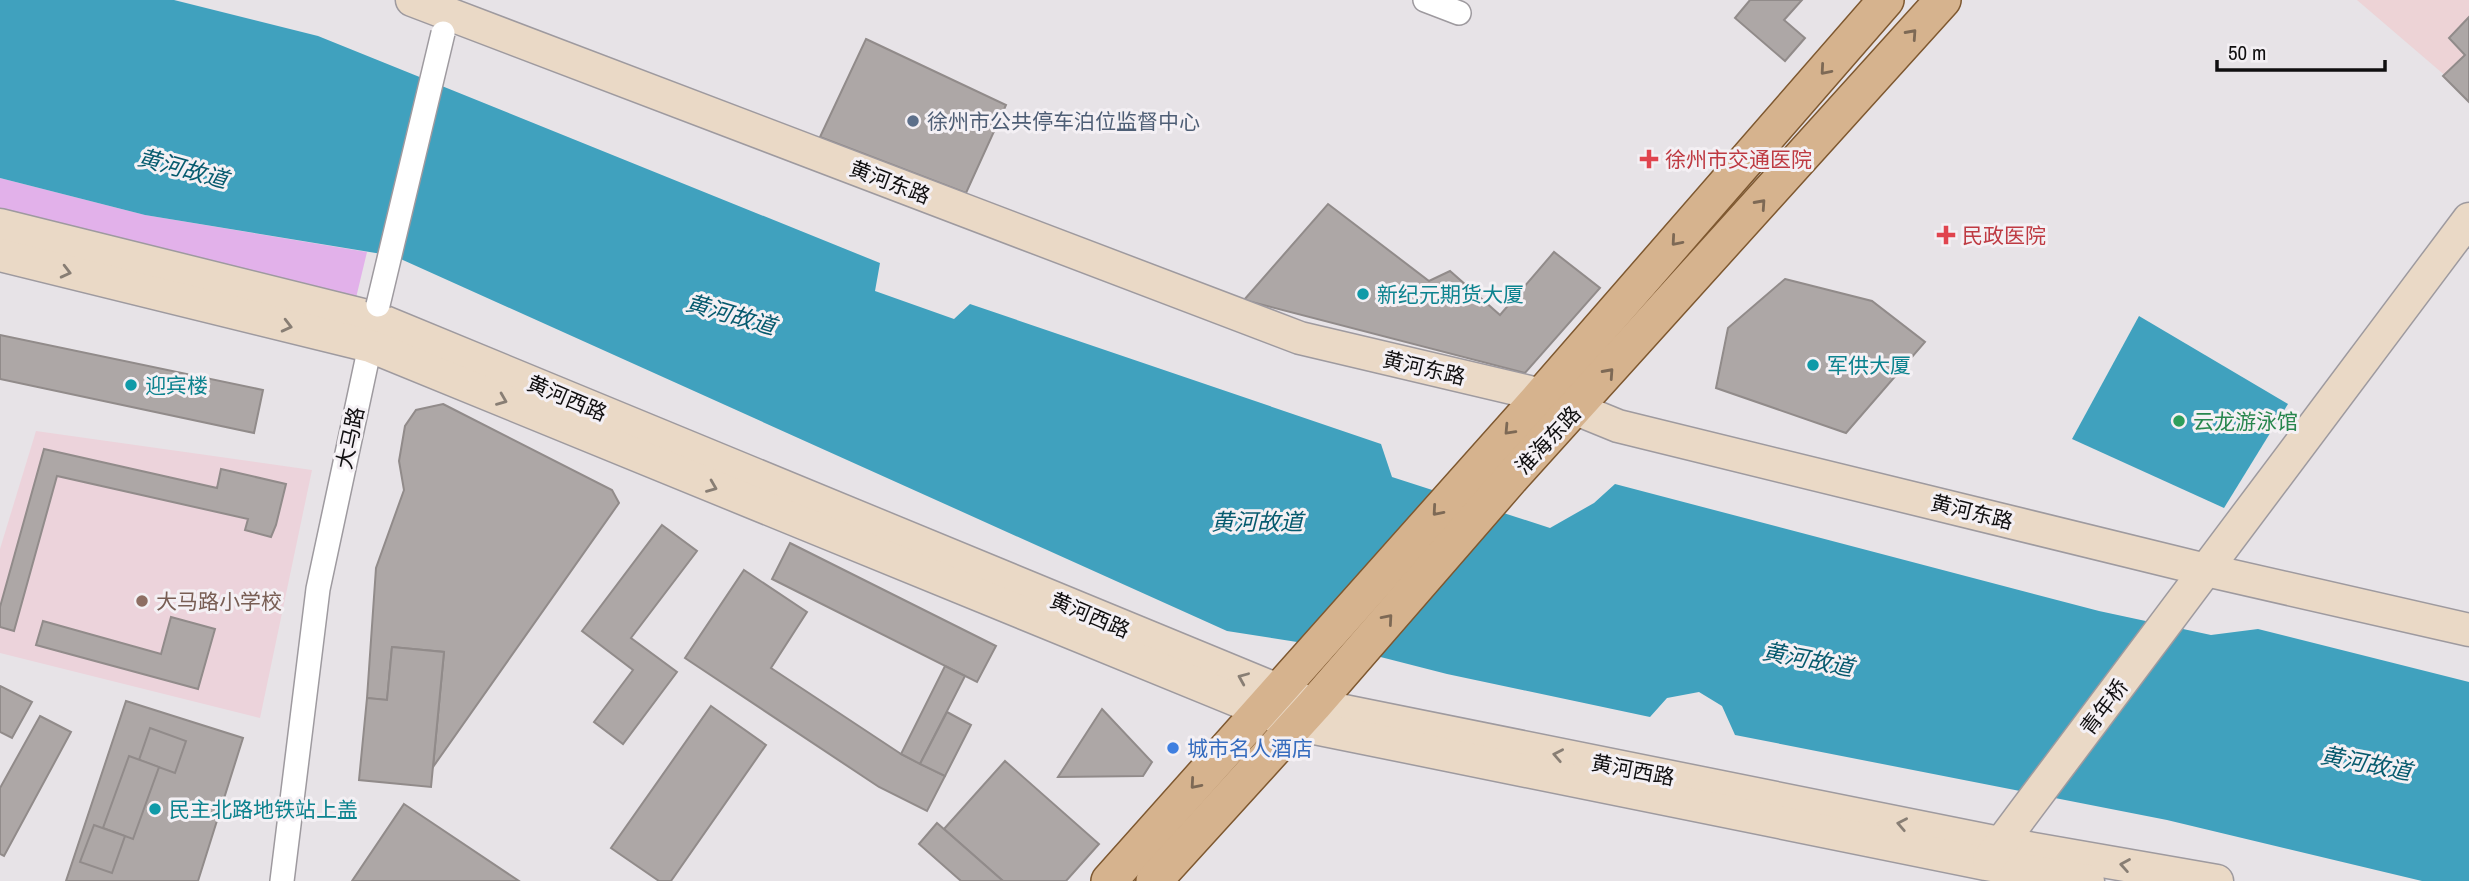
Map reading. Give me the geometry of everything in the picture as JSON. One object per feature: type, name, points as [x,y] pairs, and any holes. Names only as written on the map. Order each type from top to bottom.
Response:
[{"type":"main road","name":"淮海东路","points":[[1109,881],[1482,459],[1542,395],[1886,0]]},
{"type":"main road","name":"淮海东路","points":[[1154,881],[1344,671],[1512,477],[1943,0]]},
{"type":"street","name":"黄河东路","points":[[412,0],[444,15],[1300,338],[1542,395],[1618,426],[2206,570],[2469,631]]},
{"type":"street","points":[[1425,0],[1459,13]]},
{"type":"street","name":"大马路","points":[[282,881],[317,589],[444,15]]},
{"type":"street","name":"青年桥","points":[[1987,863],[2469,219]]},
{"type":"street","name":"黄河西路","points":[[0,225],[374,323],[1304,715],[1987,863],[2088,881]]},
{"type":"street","name":"黄河西路","points":[[0,256],[374,323]]},
{"type":"street","name":"黄河西路","points":[[1987,863],[2217,881]]},
{"type":"shaded area","points":[[2357,0],[2469,0],[2469,96]]},
{"type":"shaded area","points":[[0,178],[145,215],[367,252],[355,302],[0,215]]},
{"type":"shaded area","name":"大马路小学校","points":[[36,431],[312,470],[260,718],[0,653],[0,549]]},
{"type":"water","name":"黄河故道","points":[[0,0],[174,0],[318,36],[880,263],[875,291],[954,319],[970,304],[1381,444],[1392,477],[1550,528],[1594,503],[1615,484],[2099,611],[2211,635],[2258,629],[2469,682],[2469,881],[2422,881],[2167,820],[1735,735],[1722,706],[1699,692],[1667,698],[1650,717],[1447,674],[1361,652],[1227,631],[394,256],[145,215],[0,178]]},
{"type":"water","name":"云龙游泳馆","points":[[2139,316],[2288,404],[2224,508],[2072,439]]},
{"type":"building","points":[[1750,0],[1802,0],[1784,20],[1805,38],[1785,61],[1735,18]]},
{"type":"building","points":[[2469,17],[2469,102],[2443,76],[2465,55],[2449,38]]},
{"type":"building","name":"徐州市公共停车泊位监督中心","points":[[866,39],[1006,105],[966,193],[820,137]]},
{"type":"building","name":"新纪元期货大厦","points":[[1328,204],[1429,281],[1450,271],[1500,315],[1554,252],[1600,288],[1525,373],[1244,300]]},
{"type":"building","name":"军供大厦","points":[[1785,279],[1872,301],[1925,342],[1846,433],[1716,388],[1728,328]]},
{"type":"building","name":"迎宾楼","points":[[0,335],[263,390],[254,433],[0,379]]},
{"type":"building","points":[[443,404],[612,490],[619,503],[433,767],[444,652],[392,647],[387,700],[367,698],[376,568],[404,490],[399,461],[405,426],[416,410]]},
{"type":"building","points":[[44,449],[217,488],[221,469],[286,484],[271,537],[245,530],[248,519],[57,476],[14,631],[0,627],[0,607]]},
{"type":"building","points":[[662,525],[697,551],[631,638],[677,672],[623,744],[594,722],[633,670],[582,631]]},
{"type":"building","points":[[790,543],[996,646],[977,682],[772,579]]},
{"type":"building","points":[[744,570],[807,612],[771,668],[901,754],[945,776],[927,811],[879,787],[685,658]]},
{"type":"building","points":[[171,617],[215,629],[198,689],[36,645],[43,621],[161,654]]},
{"type":"building","points":[[392,647],[444,652],[431,787],[359,780],[367,698],[387,700]]},
{"type":"building","points":[[945,666],[965,676],[920,764],[901,754]]},
{"type":"building","points":[[0,686],[32,702],[12,738],[0,732]]},
{"type":"building","name":"民主北路地铁站上盖","points":[[126,701],[243,738],[198,881],[66,881]]},
{"type":"building","points":[[711,706],[766,745],[671,881],[659,881],[611,848]]},
{"type":"building","points":[[1102,709],[1152,762],[1143,776],[1058,777]]},
{"type":"building","points":[[947,712],[971,725],[945,776],[920,764]]},
{"type":"building","points":[[40,716],[71,732],[4,856],[0,854],[0,788]]},
{"type":"building","points":[[150,728],[186,741],[175,773],[139,760]]},
{"type":"building","points":[[129,756],[159,767],[133,839],[103,828]]},
{"type":"building","points":[[1005,761],[1099,844],[1066,881],[1003,881],[944,829]]},
{"type":"building","points":[[404,804],[519,881],[352,881]]},
{"type":"building","points":[[937,823],[1003,881],[961,881],[919,844]]},
{"type":"building","points":[[94,825],[125,836],[112,873],[80,862]]},
{"type":"place","name":"徐州市公共停车泊位监督中心","points":[[913,121]]},
{"type":"place","name":"徐州市交通医院","points":[[1649,159]]},
{"type":"place","name":"民政医院","points":[[1946,235]]},
{"type":"place","name":"新纪元期货大厦","points":[[1363,294]]},
{"type":"place","name":"军供大厦","points":[[1813,365]]},
{"type":"place","name":"迎宾楼","points":[[131,385]]},
{"type":"place","name":"云龙游泳馆","points":[[2179,421]]},
{"type":"place","name":"大马路小学校","points":[[142,601]]},
{"type":"place","name":"城市名人酒店","points":[[1173,748]]},
{"type":"place","name":"民主北路地铁站上盖","points":[[155,809]]}]
